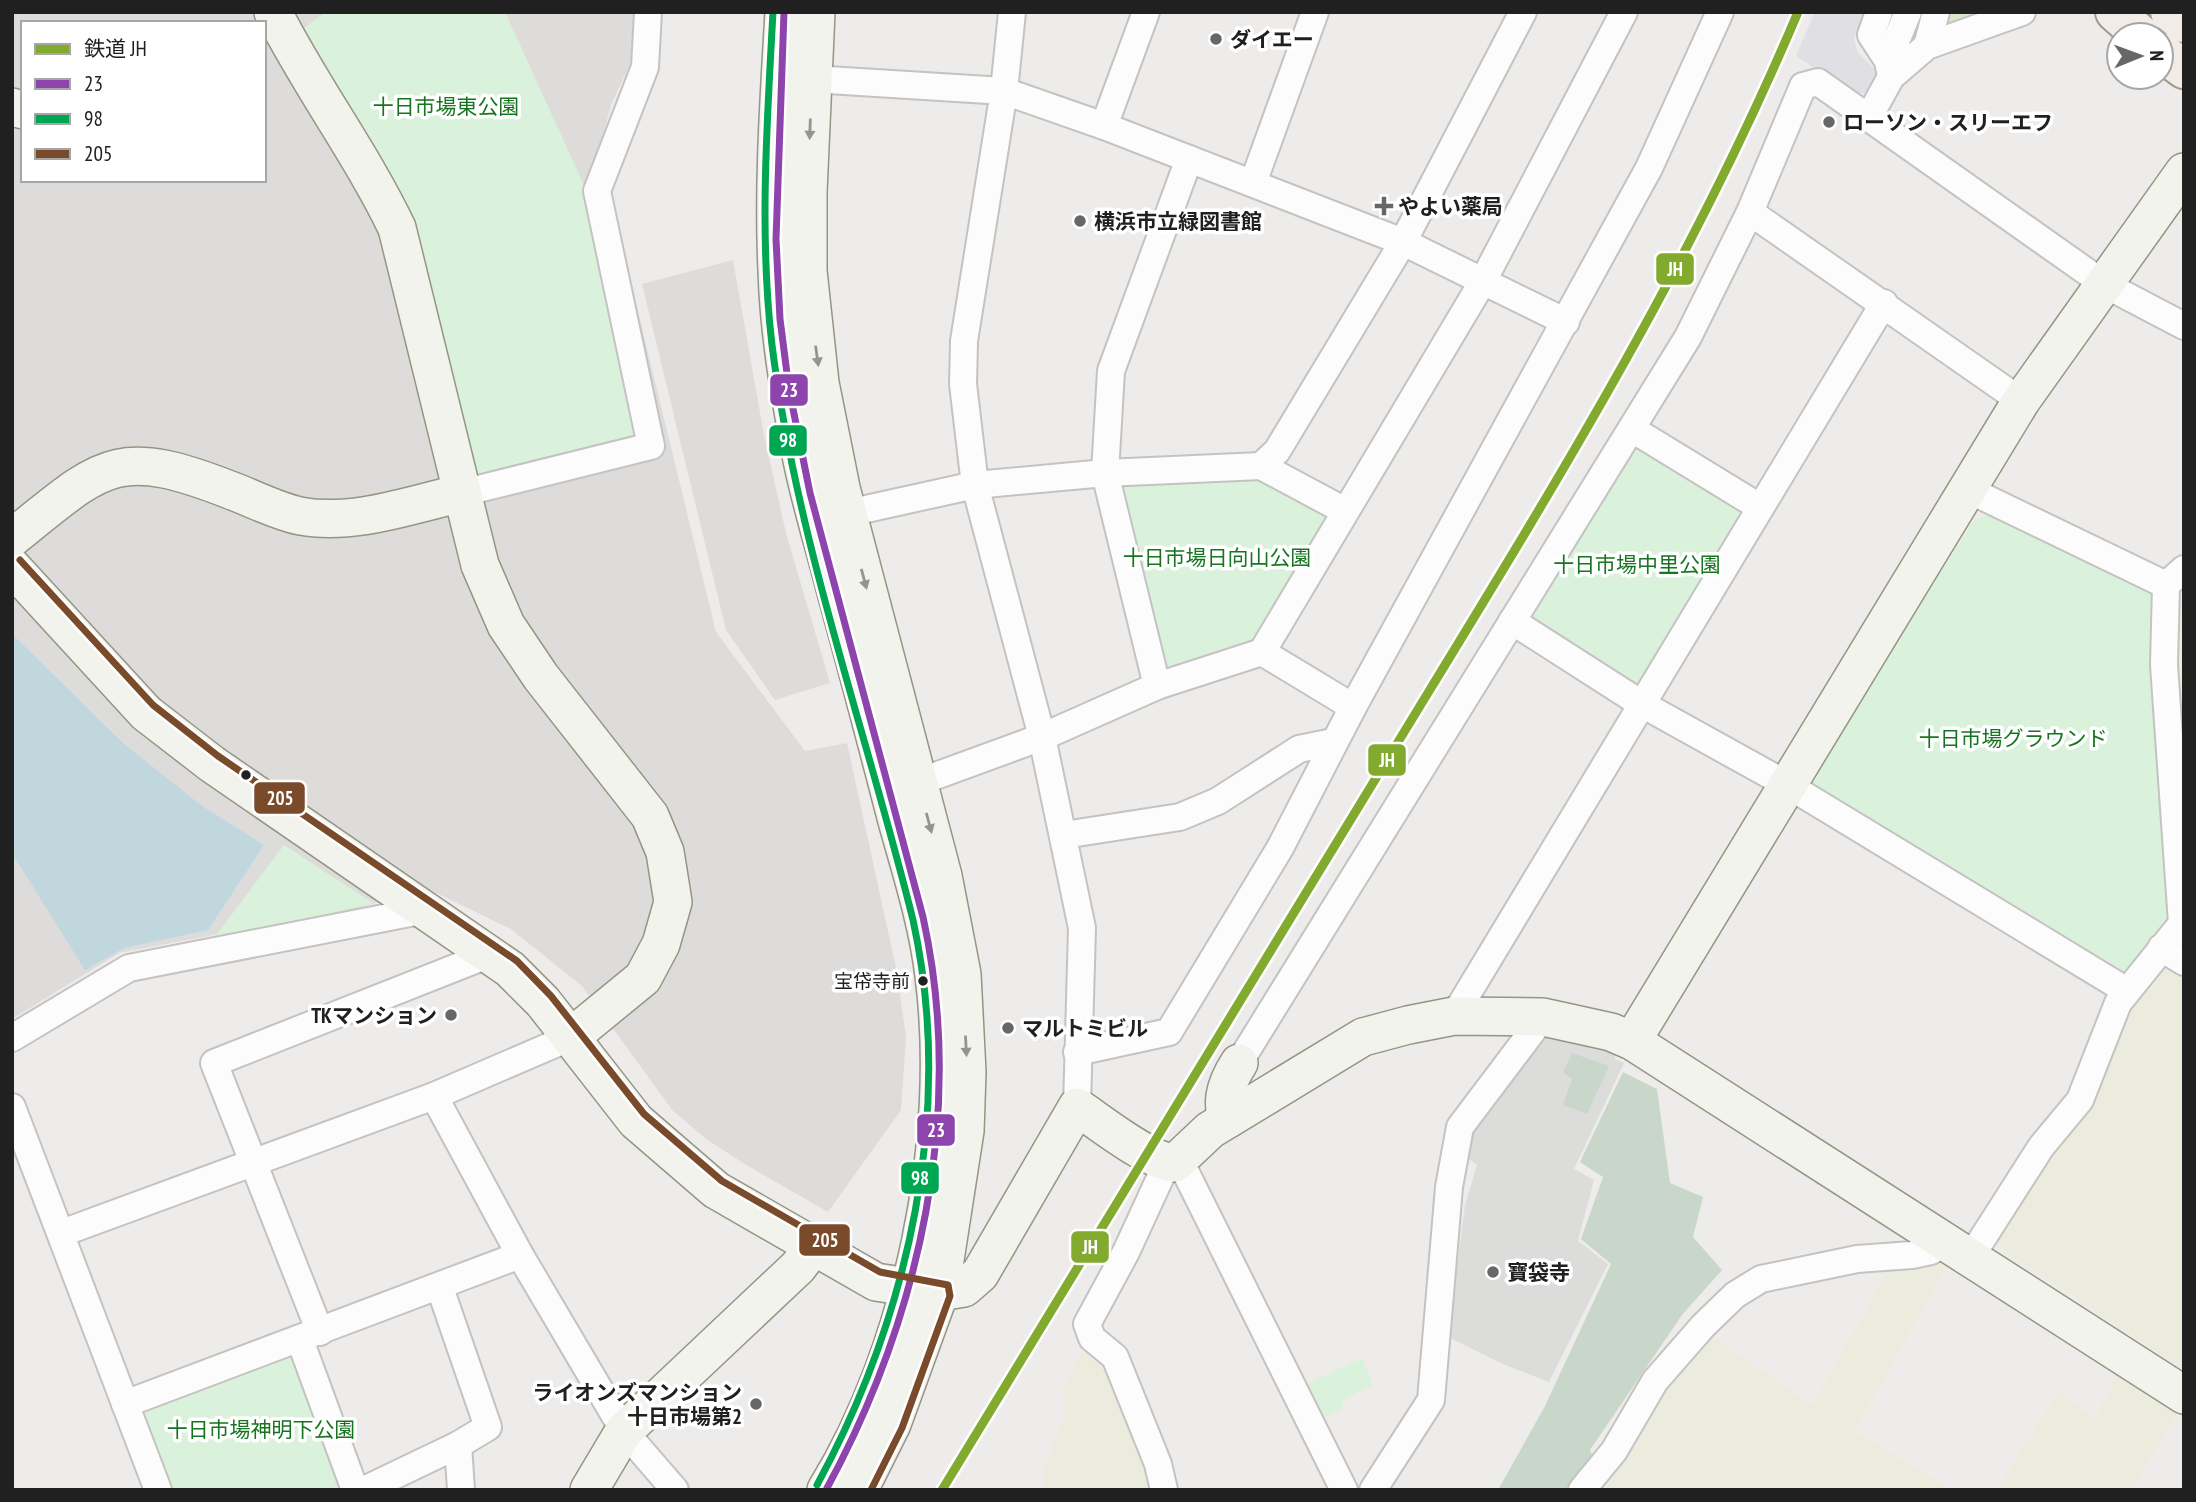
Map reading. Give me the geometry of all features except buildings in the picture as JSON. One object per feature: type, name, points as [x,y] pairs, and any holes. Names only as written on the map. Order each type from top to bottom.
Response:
[{"type":"main road","points":[[2170,12],[2184,23]]},
{"type":"street","points":[[62,1233],[434,1096],[571,1037],[643,978],[661,944],[673,902],[665,852],[650,816],[541,677],[506,625],[480,565],[397,228],[372,176],[277,53],[273,12]]},
{"type":"street","points":[[12,538],[82,482],[111,468],[147,464],[178,470],[298,516],[365,516],[651,446],[597,191],[645,67],[648,12]]},
{"type":"street","points":[[784,12],[775,195],[776,272],[790,394],[919,782],[943,876],[962,974],[967,1072],[965,1131],[892,1424],[859,1490]]},
{"type":"street","points":[[816,12],[808,271],[832,517],[934,976],[938,1070],[935,1130],[921,1240],[925,1290],[893,1343],[867,1408],[826,1490]]},
{"type":"street","points":[[12,567],[146,713],[212,764],[491,954],[518,977],[571,1037],[636,1121],[716,1190],[876,1282],[925,1290],[964,1288],[980,1274],[1077,1107],[1077,1052],[1081,1021],[1082,928],[1042,737],[975,485],[963,384],[964,341],[1004,91],[1012,12]]},
{"type":"street","points":[[1104,126],[1146,12]]},
{"type":"street","points":[[1253,183],[1315,12]]},
{"type":"street","points":[[1261,466],[1277,451],[1403,242],[1523,12]]},
{"type":"street","points":[[919,782],[1042,737],[1157,686],[1262,652],[1483,281],[1624,12]]},
{"type":"street","points":[[1077,1052],[1169,1031],[1280,848],[1333,741],[1566,322],[1649,168],[1720,12]]},
{"type":"street","points":[[1879,12],[1871,36],[1894,68]]},
{"type":"street","points":[[1869,117],[1894,68],[1908,12]]},
{"type":"street","points":[[1927,46],[1936,12]]},
{"type":"street","points":[[1894,68],[1927,46],[2020,12]]},
{"type":"street","points":[[812,79],[1004,91],[1104,126],[1403,242],[1566,322]]},
{"type":"street","points":[[1228,1119],[1223,1109],[1231,1076],[1688,337],[1750,212],[1803,86],[1818,82],[2104,284],[2184,326]]},
{"type":"street","points":[[1157,686],[1105,474],[1111,371],[1189,159]]},
{"type":"street","points":[[1632,1041],[2021,401],[2184,172]]},
{"type":"street","points":[[1750,212],[2021,401]]},
{"type":"street","points":[[1454,1016],[1640,703],[1884,303]]},
{"type":"street","points":[[1632,429],[1759,506]]},
{"type":"street","points":[[832,517],[975,485],[1105,474],[1261,466],[1345,511]]},
{"type":"street","points":[[1582,1490],[1614,1451],[1656,1381],[1703,1326],[1735,1295],[1761,1279],[1857,1259],[1957,1250],[2080,1100],[2118,1003],[2127,991],[2173,955],[2183,922],[2164,665],[2175,577],[1969,490]]},
{"type":"street","points":[[1512,621],[1640,703],[1786,784],[2127,991]]},
{"type":"street","points":[[1262,652],[1353,707]]},
{"type":"street","points":[[1064,835],[1180,817],[1218,801],[1300,749],[1333,741]]},
{"type":"street","points":[[12,1038],[129,968],[425,910]]},
{"type":"street","points":[[355,1490],[310,1336],[214,1063],[491,954]]},
{"type":"street","points":[[1164,1490],[1158,1464],[1115,1357],[1092,1338],[1087,1324],[1173,1162],[1199,1138],[1228,1119],[1363,1038],[1454,1016],[1543,1017],[1611,1032],[1632,1041],[2184,1395]]},
{"type":"street","points":[[1373,1490],[1431,1400],[1450,1177],[1460,1127],[1543,1017]]},
{"type":"street","points":[[434,1096],[520,1255],[624,1431],[675,1490]]},
{"type":"street","points":[[12,1107],[158,1490]]},
{"type":"street","points":[[1077,1107],[1173,1162],[1344,1490]]},
{"type":"street","points":[[589,1490],[624,1431],[798,1267],[813,1247]]},
{"type":"street","points":[[125,1404],[440,1288],[520,1255]]},
{"type":"street","points":[[364,1490],[458,1445],[488,1427],[440,1288]]},
{"type":"street","points":[[458,1445],[461,1490]]},
{"type":"shaded area","points":[[12,12],[634,12],[632,60],[611,105],[599,151],[716,632],[805,751],[847,743],[896,968],[906,1037],[901,1110],[828,1212],[706,1139],[673,1111],[582,986],[511,929],[428,889],[357,908],[119,953],[12,1019]]},
{"type":"shaded area","points":[[1815,12],[1864,12],[1854,39],[1858,53],[1878,72],[1877,79],[1865,93],[1853,93],[1796,56]]},
{"type":"shaded area","points":[[733,260],[764,435],[786,533],[830,683],[775,700],[726,630],[642,284]]},
{"type":"shaded area","points":[[2184,583],[2184,820],[2173,658],[2177,587]]},
{"type":"shaded area","points":[[2163,967],[2184,979],[2184,1370],[1995,1244],[2048,1152],[2087,1112],[2100,1069],[2125,1019]]},
{"type":"shaded area","points":[[1541,1033],[1615,1051],[1615,1059],[1624,1063],[1574,1169],[1594,1180],[1578,1241],[1608,1264],[1549,1382],[1505,1365],[1448,1337],[1465,1205],[1477,1165],[1464,1155],[1483,1114]]},
{"type":"shaded area","points":[[1950,1261],[1855,1431],[1953,1490],[1606,1490],[1656,1405],[1708,1333],[1812,1405],[1889,1270]]},
{"type":"shaded area","points":[[1085,1346],[1114,1373],[1153,1490],[1045,1490],[1042,1472],[1066,1412],[1062,1390]]},
{"type":"shaded area","points":[[2121,1368],[2182,1405],[2131,1490],[1997,1490],[2058,1391],[2094,1419]]},
{"type":"green space","name":"十日市場東公園","points":[[326,12],[505,12],[588,194],[642,439],[468,479],[415,248],[297,33]]},
{"type":"green space","points":[[1947,12],[1981,12],[1982,14],[1945,28]]},
{"type":"green space","name":"十日市場中里公園","points":[[1636,444],[1744,510],[1637,685],[1530,618]]},
{"type":"green space","name":"十日市場日向山公園","points":[[1266,474],[1336,511],[1257,646],[1164,674],[1119,483]]},
{"type":"green space","name":"十日市場グラウンド","points":[[1988,515],[2156,593],[2168,920],[2128,971],[2116,974],[1811,789],[1809,779],[1975,519]]},
{"type":"green space","points":[[284,845],[373,903],[211,942]]},
{"type":"green space","points":[[1572,1053],[1609,1066],[1587,1114],[1563,1105],[1572,1079],[1563,1072]]},
{"type":"green space","points":[[1623,1072],[1657,1089],[1670,1183],[1703,1197],[1693,1237],[1722,1270],[1682,1315],[1590,1450],[1595,1462],[1569,1490],[1498,1490],[1545,1406],[1611,1264],[1581,1239],[1603,1177],[1580,1162]]},
{"type":"green space","name":"十日市場神明下公園","points":[[288,1355],[298,1359],[344,1481],[335,1490],[167,1490],[140,1419],[149,1409]]},
{"type":"green space","points":[[1362,1358],[1373,1385],[1342,1400],[1344,1408],[1320,1420],[1302,1386]]},
{"type":"water","points":[[12,634],[123,743],[202,806],[264,845],[208,930],[124,948],[85,970],[12,853]]},
{"type":"rail line","name":"JH","points":[[942,1490],[1560,474],[1662,294],[1710,202],[1798,12]]},
{"type":"transit line","name":"98","points":[[773,12],[765,221],[772,345],[783,418],[815,562],[913,920],[925,992],[929,1065],[925,1138],[915,1211],[899,1282],[877,1352],[849,1420],[817,1485]]},
{"type":"transit line","name":"23","points":[[784,12],[776,239],[780,319],[789,389],[810,493],[923,917],[935,991],[939,1064],[936,1138],[926,1212],[909,1284],[887,1355],[859,1424],[826,1490]]},
{"type":"transit line","name":"205","points":[[20,560],[153,705],[218,756],[517,961],[551,996],[644,1114],[722,1181],[880,1272],[948,1285],[950,1296],[902,1428],[871,1490]]},
{"type":"place","name":"ダイエー","points":[[1216,39]]},
{"type":"place","name":"ローソン・スリーエフ","points":[[1829,122]]},
{"type":"place","name":"やよい薬局","points":[[1384,206]]},
{"type":"place","name":"横浜市立緑図書館","points":[[1080,221]]},
{"type":"place","name":"宝帒寺前","points":[[923,981]]},
{"type":"place","name":"TKマンション","points":[[451,1015]]},
{"type":"place","name":"マルトミビル","points":[[1008,1028]]},
{"type":"place","name":"寶袋寺","points":[[1493,1272]]},
{"type":"place","name":"ライオンズマンション 十日市場第2","points":[[756,1404]]}]
